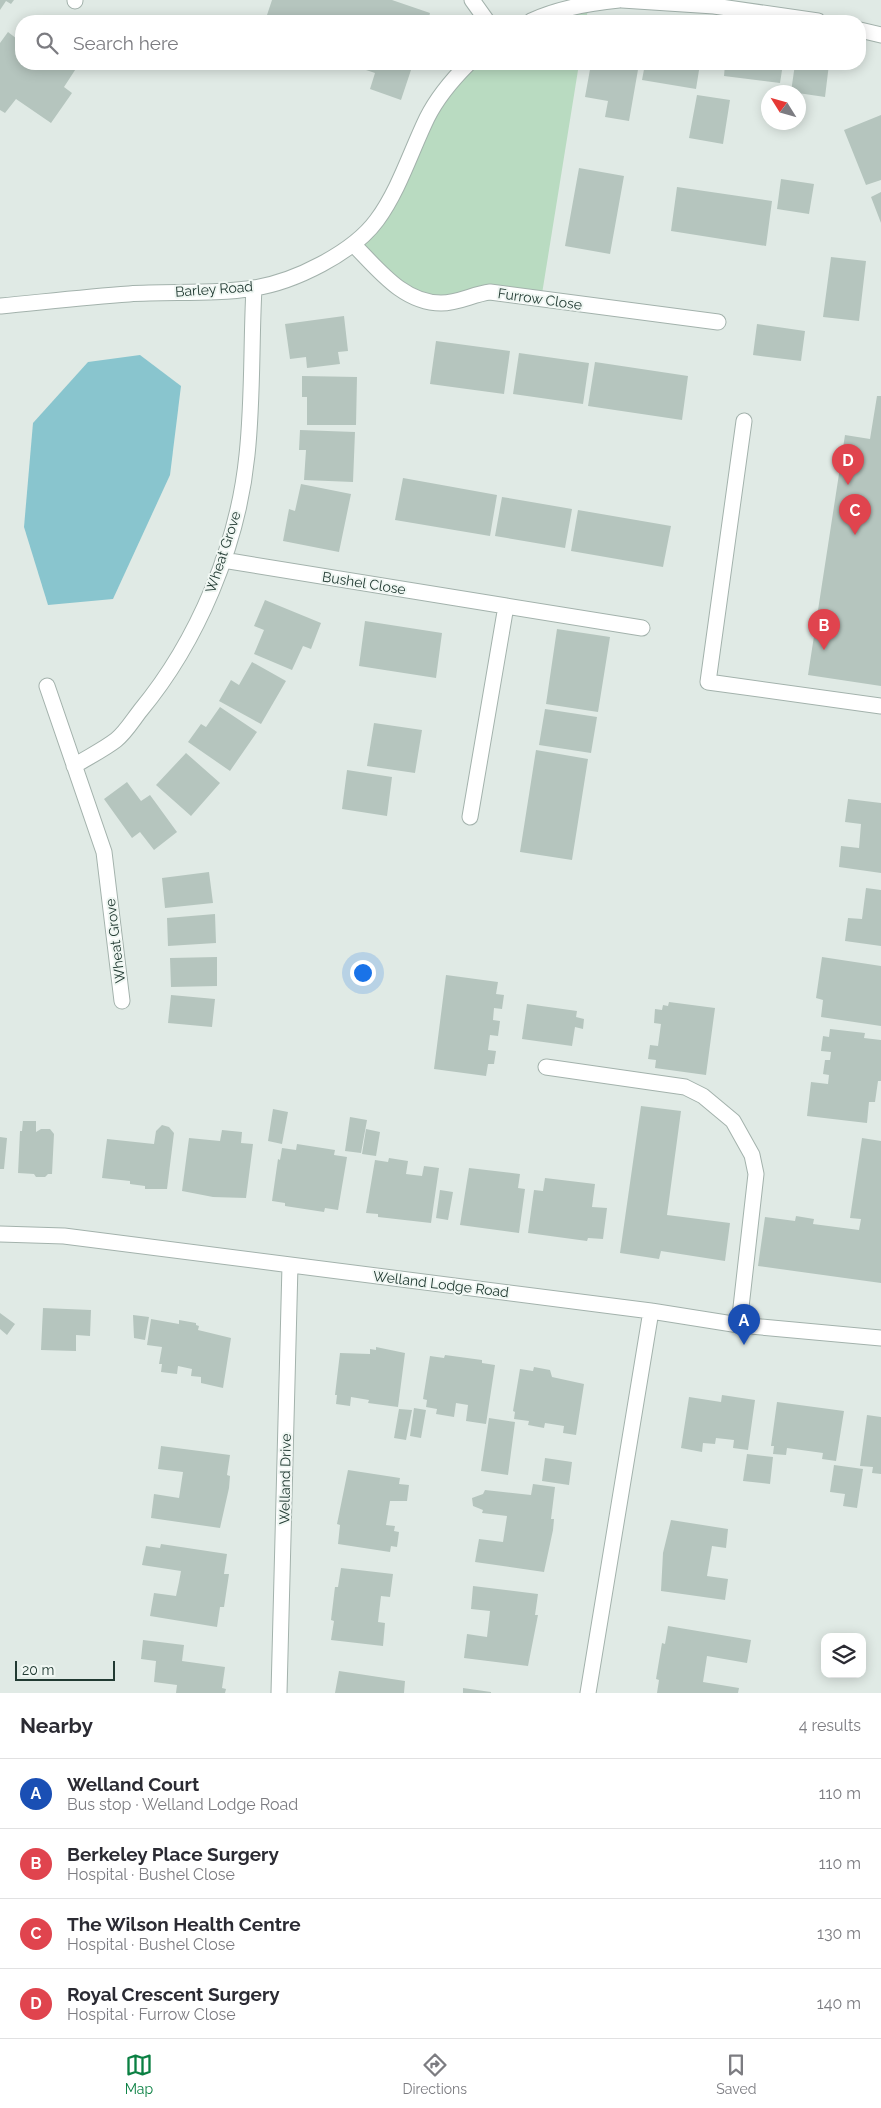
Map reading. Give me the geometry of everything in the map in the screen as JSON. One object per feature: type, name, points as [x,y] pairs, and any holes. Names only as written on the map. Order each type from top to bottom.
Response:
[{"type":"street","points":[[472,0],[483,15]]},
{"type":"street","points":[[546,15],[564,8],[621,0],[714,6],[776,15]]},
{"type":"street","points":[[866,31],[881,35]]},
{"type":"street","name":"Barley Road","points":[[1,306],[129,294],[254,288],[287,278],[310,268],[353,244],[378,220],[428,116],[443,92],[463,70]]},
{"type":"street","name":"Furrow Close","points":[[353,244],[394,285],[408,295],[424,301],[442,303],[490,292],[718,322]]},
{"type":"street","name":"Wheat Grove","points":[[74,766],[117,739],[150,699],[179,655],[203,608],[223,560],[238,509],[247,457],[252,405],[251,352],[254,288]]},
{"type":"street","points":[[744,421],[708,682],[881,706]]},
{"type":"street","name":"Bushel Close","points":[[223,560],[642,628]]},
{"type":"street","points":[[470,817],[506,606]]},
{"type":"street","name":"Wheat Grove","points":[[47,686],[104,852],[122,1001]]},
{"type":"street","points":[[546,1067],[685,1087],[719,1107],[733,1121],[752,1155],[756,1174],[739,1325]]},
{"type":"street","name":"Welland Lodge Road","points":[[0,1234],[64,1236],[652,1312],[739,1325],[881,1338]]},
{"type":"street","name":"Welland Drive","points":[[280,1693],[290,1265]]},
{"type":"street","points":[[588,1693],[652,1312]]},
{"type":"green space","points":[[589,3],[587,15],[550,15]]},
{"type":"green space","points":[[464,70],[578,70],[541,300],[424,301],[353,244]]},
{"type":"water","points":[[140,355],[181,386],[170,475],[113,599],[48,605],[24,527],[33,423],[88,362]]},
{"type":"building","points":[[0,0],[14,0],[11,4],[6,1],[0,10]]},
{"type":"building","points":[[272,0],[392,0],[430,13],[430,15],[267,15]]},
{"type":"building","points":[[8,32],[15,37],[15,70],[75,70],[64,87],[72,93],[51,123],[16,99],[5,113],[0,110],[0,43]]},
{"type":"building","points":[[366,70],[411,70],[401,100],[370,89],[375,73]]},
{"type":"building","points":[[590,70],[638,70],[629,121],[605,117],[608,101],[585,97]]},
{"type":"building","points":[[644,70],[699,70],[696,89],[642,80]]},
{"type":"building","points":[[724,70],[782,70],[780,83],[724,76]]},
{"type":"building","points":[[794,70],[828,70],[825,97],[806,94],[806,85],[792,85]]},
{"type":"building","points":[[697,95],[730,100],[723,144],[689,138]]},
{"type":"building","points":[[881,115],[881,180],[866,185],[844,130]]},
{"type":"building","points":[[579,168],[624,176],[610,254],[565,246]]},
{"type":"building","points":[[781,179],[814,184],[809,214],[777,209]]},
{"type":"building","points":[[677,187],[772,201],[766,246],[671,231]]},
{"type":"building","points":[[881,192],[881,223],[871,197]]},
{"type":"building","points":[[831,257],[866,261],[859,321],[823,317]]},
{"type":"building","points":[[344,316],[348,351],[338,352],[340,364],[307,368],[306,357],[290,359],[285,324]]},
{"type":"building","points":[[757,324],[805,331],[801,361],[753,355]]},
{"type":"building","points":[[436,341],[510,351],[504,394],[430,384]]},
{"type":"building","points":[[519,353],[589,363],[583,404],[513,394]]},
{"type":"building","points":[[595,362],[688,376],[682,420],[588,406]]},
{"type":"building","points":[[302,376],[357,377],[356,425],[307,425],[307,397],[302,397]]},
{"type":"building","points":[[877,396],[881,396],[881,686],[808,675],[845,435],[870,439]]},
{"type":"building","points":[[300,430],[355,432],[353,482],[304,480],[306,450],[299,450]]},
{"type":"building","points":[[403,478],[497,495],[490,536],[395,520]]},
{"type":"building","points":[[301,484],[351,494],[339,552],[283,541],[289,509],[295,511]]},
{"type":"building","points":[[502,497],[572,509],[565,548],[495,536]]},
{"type":"building","points":[[578,510],[671,526],[663,567],[571,551]]},
{"type":"building","points":[[265,600],[321,623],[311,649],[303,646],[292,670],[254,654],[264,630],[254,626]]},
{"type":"building","points":[[365,621],[442,633],[436,678],[359,666]]},
{"type":"building","points":[[557,629],[610,637],[598,712],[546,704]]},
{"type":"building","points":[[252,662],[286,681],[261,724],[219,701],[231,680],[239,685]]},
{"type":"building","points":[[220,707],[257,732],[230,771],[188,742],[201,724],[206,727]]},
{"type":"building","points":[[545,709],[597,717],[591,753],[539,745]]},
{"type":"building","points":[[374,723],[422,730],[415,773],[367,766]]},
{"type":"building","points":[[536,750],[588,759],[572,860],[520,852]]},
{"type":"building","points":[[186,753],[220,783],[191,816],[156,785]]},
{"type":"building","points":[[347,770],[392,777],[387,816],[342,809]]},
{"type":"building","points":[[127,782],[141,801],[150,795],[177,832],[154,850],[140,832],[132,838],[104,799]]},
{"type":"building","points":[[848,799],[881,803],[881,873],[839,867],[841,846],[859,848],[861,824],[845,822]]},
{"type":"building","points":[[209,872],[213,903],[165,908],[162,878]]},
{"type":"building","points":[[866,888],[881,890],[881,946],[845,941],[848,918],[862,919]]},
{"type":"building","points":[[215,914],[216,943],[168,946],[167,918]]},
{"type":"building","points":[[217,957],[217,986],[171,987],[170,958]]},
{"type":"building","points":[[822,957],[881,966],[881,1026],[821,1017],[823,1000],[816,998]]},
{"type":"building","points":[[446,975],[498,982],[496,994],[504,995],[502,1009],[494,1008],[493,1020],[500,1021],[498,1036],[490,1035],[488,1050],[496,1051],[494,1064],[488,1064],[486,1076],[434,1069]]},
{"type":"building","points":[[171,995],[215,999],[212,1027],[168,1023]]},
{"type":"building","points":[[669,1002],[715,1008],[706,1075],[655,1068],[656,1060],[648,1059],[650,1045],[658,1046],[661,1024],[654,1023],[655,1009],[662,1010],[663,1005],[668,1006]]},
{"type":"building","points":[[527,1004],[577,1011],[576,1017],[584,1019],[583,1029],[575,1027],[572,1046],[522,1039]]},
{"type":"building","points":[[830,1029],[865,1033],[864,1038],[881,1040],[881,1081],[878,1081],[875,1102],[869,1102],[867,1123],[807,1116],[811,1082],[828,1084],[829,1075],[823,1074],[825,1060],[830,1060],[831,1052],[821,1051],[823,1036],[829,1037]]},
{"type":"building","points":[[641,1106],[681,1111],[667,1215],[730,1223],[725,1261],[661,1251],[659,1259],[620,1253]]},
{"type":"building","points":[[273,1109],[288,1112],[282,1144],[268,1141]]},
{"type":"building","points":[[350,1117],[367,1120],[361,1153],[345,1151]]},
{"type":"building","points":[[23,1121],[36,1121],[36,1132],[41,1129],[50,1129],[54,1134],[52,1174],[48,1174],[45,1177],[36,1177],[34,1174],[18,1173],[20,1131],[22,1131]]},
{"type":"building","points":[[162,1125],[169,1127],[174,1133],[167,1189],[145,1189],[145,1186],[130,1184],[130,1181],[102,1178],[107,1139],[154,1144],[156,1131]]},
{"type":"building","points":[[366,1129],[380,1132],[376,1156],[362,1154]]},
{"type":"building","points":[[222,1130],[242,1132],[241,1143],[253,1144],[246,1198],[213,1197],[182,1191],[189,1138],[220,1141]]},
{"type":"building","points":[[0,1137],[7,1138],[4,1169],[0,1169]]},
{"type":"building","points":[[862,1138],[881,1141],[881,1283],[758,1266],[765,1217],[795,1221],[796,1216],[814,1219],[813,1224],[859,1230],[861,1219],[850,1218]]},
{"type":"building","points":[[297,1144],[335,1150],[334,1155],[347,1157],[338,1210],[325,1208],[324,1212],[285,1206],[285,1203],[272,1201],[278,1159],[280,1160],[282,1148],[296,1150]]},
{"type":"building","points":[[389,1158],[408,1161],[406,1174],[422,1176],[424,1166],[439,1168],[431,1223],[378,1217],[378,1214],[366,1213],[375,1160],[388,1162]]},
{"type":"building","points":[[469,1168],[520,1174],[518,1188],[525,1189],[519,1233],[460,1225]]},
{"type":"building","points":[[545,1178],[595,1184],[592,1207],[607,1208],[603,1239],[588,1238],[587,1241],[528,1233],[534,1190],[543,1191]]},
{"type":"building","points":[[440,1190],[453,1192],[448,1220],[436,1218]]},
{"type":"building","points":[[43,1308],[91,1310],[90,1336],[76,1335],[76,1351],[41,1350]]},
{"type":"building","points":[[0,1313],[15,1324],[7,1335],[0,1329]]},
{"type":"building","points":[[133,1315],[149,1317],[145,1340],[134,1338]]},
{"type":"building","points":[[151,1319],[179,1324],[179,1320],[196,1323],[199,1326],[198,1330],[231,1338],[223,1388],[201,1383],[201,1377],[191,1376],[192,1369],[178,1366],[177,1374],[161,1372],[162,1364],[159,1364],[162,1347],[147,1345]]},
{"type":"building","points":[[376,1347],[405,1353],[398,1407],[368,1403],[369,1400],[351,1397],[350,1406],[336,1404],[337,1395],[335,1395],[340,1353],[370,1354],[370,1349],[376,1350]]},
{"type":"building","points":[[445,1355],[482,1360],[482,1363],[495,1365],[486,1424],[466,1421],[468,1405],[456,1403],[454,1417],[436,1414],[437,1409],[426,1407],[427,1400],[423,1399],[430,1356],[444,1358]]},
{"type":"building","points":[[534,1367],[550,1370],[552,1377],[584,1384],[576,1435],[563,1433],[564,1426],[545,1423],[544,1428],[528,1425],[529,1421],[514,1419],[515,1412],[513,1411],[520,1369],[533,1371]]},
{"type":"building","points":[[722,1395],[755,1400],[748,1450],[733,1448],[734,1440],[716,1438],[715,1444],[703,1443],[702,1452],[681,1448],[689,1397],[721,1402]]},
{"type":"building","points":[[777,1402],[844,1411],[836,1461],[822,1459],[823,1453],[787,1448],[786,1455],[773,1454],[774,1446],[771,1446]]},
{"type":"building","points":[[414,1408],[426,1410],[421,1438],[410,1436]]},
{"type":"building","points":[[399,1409],[412,1410],[406,1440],[394,1438]]},
{"type":"building","points":[[867,1415],[881,1417],[881,1474],[872,1473],[873,1467],[860,1466]]},
{"type":"building","points":[[489,1418],[515,1422],[508,1475],[481,1471]]},
{"type":"building","points":[[161,1446],[230,1455],[227,1475],[230,1476],[229,1488],[220,1528],[151,1518],[154,1494],[179,1498],[183,1472],[158,1469]]},
{"type":"building","points":[[747,1454],[773,1457],[770,1484],[743,1481]]},
{"type":"building","points":[[545,1458],[572,1462],[569,1485],[542,1481]]},
{"type":"building","points":[[834,1465],[863,1469],[857,1508],[843,1506],[845,1494],[830,1492]]},
{"type":"building","points":[[348,1470],[400,1478],[399,1484],[409,1485],[407,1501],[390,1501],[386,1525],[395,1526],[394,1531],[399,1532],[397,1547],[391,1546],[390,1552],[338,1544],[340,1525],[337,1524]]},
{"type":"building","points":[[533,1484],[555,1487],[551,1519],[554,1519],[553,1530],[544,1572],[475,1562],[479,1539],[503,1542],[507,1516],[482,1513],[483,1510],[473,1506],[472,1498],[483,1494],[485,1490],[531,1495]]},
{"type":"building","points":[[671,1520],[728,1529],[726,1548],[712,1546],[707,1576],[728,1579],[725,1600],[661,1591],[663,1553]]},
{"type":"building","points":[[161,1544],[227,1554],[224,1574],[229,1574],[224,1607],[220,1607],[217,1627],[150,1616],[154,1593],[176,1596],[181,1571],[142,1565],[146,1546],[160,1548]]},
{"type":"building","points":[[341,1568],[393,1574],[390,1597],[381,1596],[378,1622],[385,1623],[383,1646],[331,1640],[334,1621],[331,1620],[335,1587],[338,1587]]},
{"type":"building","points":[[473,1586],[538,1594],[535,1615],[538,1615],[528,1666],[464,1658],[467,1634],[487,1637],[490,1611],[471,1609]]},
{"type":"building","points":[[668,1626],[751,1640],[747,1663],[707,1656],[703,1682],[739,1688],[738,1693],[657,1693],[659,1680],[656,1679],[662,1643],[665,1644]]},
{"type":"building","points":[[143,1640],[184,1645],[182,1661],[225,1667],[222,1688],[226,1689],[225,1693],[176,1693],[177,1685],[154,1682],[156,1661],[141,1659]]},
{"type":"building","points":[[339,1671],[405,1681],[404,1693],[335,1693]]},
{"type":"building","points":[[463,1688],[491,1692],[491,1693],[463,1693]]},
{"type":"place","name":"Royal Crescent Surgery","points":[[848,485]]},
{"type":"place","name":"The Wilson Health Centre","points":[[855,535]]},
{"type":"place","name":"Berkeley Place Surgery","points":[[824,650]]},
{"type":"place","name":"Welland Court","points":[[744,1345]]}]
